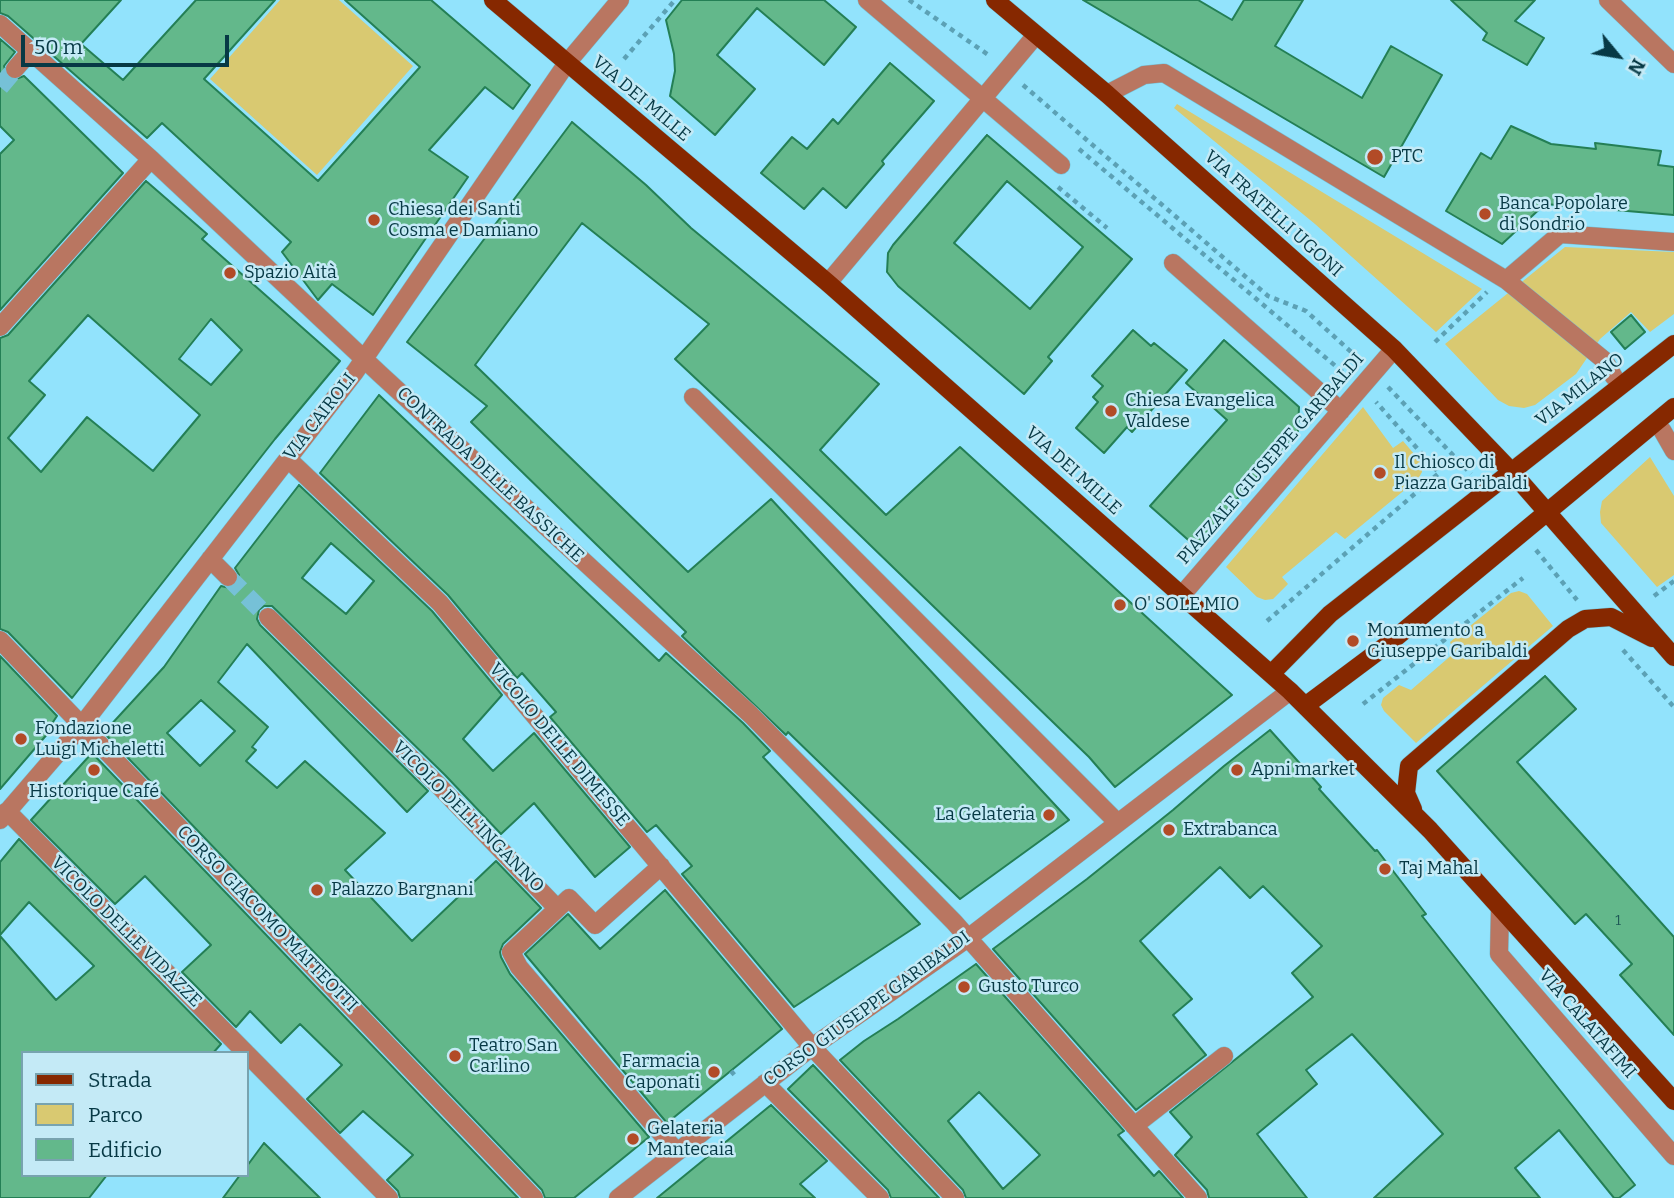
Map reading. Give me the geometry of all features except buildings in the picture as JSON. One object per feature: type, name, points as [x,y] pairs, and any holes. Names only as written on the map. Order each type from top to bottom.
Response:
[{"type":"main road","name":"VIA DEI MILLE","points":[[492,0],[828,282],[1290,691]]},
{"type":"main road","name":"VIA FRATELLI UGONI","points":[[995,0],[1107,94],[1394,349],[1511,471],[1674,657]]},
{"type":"main road","name":"VIA MILANO","points":[[1511,471],[1674,344]]},
{"type":"main road","points":[[1305,706],[1361,666],[1674,407]]},
{"type":"main road","points":[[1271,674],[1330,614],[1511,471]]},
{"type":"main road","points":[[1415,816],[1406,793],[1409,766],[1568,629],[1584,619],[1611,617],[1661,643]]},
{"type":"main road","name":"VIA CALATAFIMI","points":[[1290,691],[1415,816],[1674,1101]]},
{"type":"street","name":"VIA CAIROLI","points":[[4,815],[82,725],[365,360],[567,64],[620,0]]},
{"type":"street","points":[[867,0],[1061,164]]},
{"type":"street","points":[[1608,0],[1674,64]]},
{"type":"street","name":"CONTRADA DELLE BASSICHE","points":[[0,24],[151,159],[751,715],[968,937],[1198,1198]]},
{"type":"street","points":[[828,282],[1037,35]]},
{"type":"street","points":[[15,69],[30,52]]},
{"type":"street","name":"VIA MILANO","points":[[1107,94],[1144,75],[1164,74],[1499,276],[1604,360],[1615,377]]},
{"type":"street","points":[[0,327],[151,159]]},
{"type":"street","points":[[1499,276],[1560,234],[1674,242]]},
{"type":"street","points":[[1173,263],[1341,411]]},
{"type":"street","name":"PIAZZALE GIUSEPPE GARIBALDI","points":[[1181,596],[1394,349]]},
{"type":"street","points":[[693,397],[1118,823]]},
{"type":"street","points":[[1662,430],[1674,451]]},
{"type":"street","name":"VICOLO DELLE DIMESSE","points":[[288,460],[440,603],[812,1047],[955,1198]]},
{"type":"street","points":[[210,559],[228,577]]},
{"type":"street","name":"VICOLO DELL'INGANNO","points":[[268,617],[438,785],[557,908],[511,952],[519,967],[677,1152]]},
{"type":"street","name":"CORSO GIACOMO MATTEOTTI","points":[[0,639],[534,1198]]},
{"type":"street","name":"CORSO GIUSEPPE GARIBALDI","points":[[618,1198],[812,1047],[968,937],[1290,691]]},
{"type":"street","name":"VICOLO DELLE VIDAZZE","points":[[4,815],[244,1051]]},
{"type":"street","points":[[557,908],[569,898],[594,925],[661,866]]},
{"type":"street","name":"VIA CALATAFIMI","points":[[1500,908],[1499,954],[1674,1156]]},
{"type":"street","name":"VICOLO DELLE VIDAZZE","points":[[248,1055],[389,1198]]},
{"type":"street","points":[[1134,1126],[1224,1056]]},
{"type":"street","points":[[765,1083],[880,1198]]},
{"type":"path","points":[[624,59],[675,0]]},
{"type":"path","points":[[909,0],[991,56],[1268,296],[1307,311],[1374,372],[1485,491]]},
{"type":"path","points":[[1079,148],[1349,377]]},
{"type":"path","points":[[1435,342],[1492,287],[1499,276]]},
{"type":"path","points":[[1267,621],[1439,472],[1374,400]]},
{"type":"path","points":[[1521,534],[1545,558],[1593,618]]},
{"type":"path","points":[[1363,704],[1523,578]]},
{"type":"path","points":[[1654,596],[1674,582]]},
{"type":"path","points":[[1619,645],[1674,707]]},
{"type":"path","name":"CORSO GIUSEPPE GARIBALDI","points":[[731,1070],[738,1079]]},
{"type":"green space","points":[[280,0],[339,0],[413,66],[317,175],[210,79]]},
{"type":"green space","points":[[1177,104],[1482,289],[1436,332],[1315,224],[1174,108]]},
{"type":"green space","points":[[1565,247],[1674,252],[1674,314],[1650,332],[1631,312],[1600,339],[1576,374],[1535,405],[1524,408],[1509,406],[1498,400],[1445,344]]},
{"type":"green space","points":[[1363,407],[1393,448],[1403,441],[1421,462],[1422,472],[1418,479],[1345,539],[1336,532],[1282,577],[1288,584],[1273,599],[1257,597],[1226,567]]},
{"type":"green space","points":[[1650,457],[1674,496],[1674,575],[1657,587],[1601,523],[1600,512],[1602,501]]},
{"type":"green space","points":[[1519,591],[1527,594],[1553,626],[1416,743],[1384,711],[1381,705],[1383,698],[1399,685],[1411,690],[1454,653],[1450,642],[1511,593]]},
{"type":"tunnel","points":[[0,87],[15,69]]},
{"type":"tunnel","points":[[228,577],[268,617]]},
{"type":"place","name":"PTC","points":[[1375,157]]},
{"type":"place","name":"Banca Popolare di Sondrio","points":[[1485,214]]},
{"type":"place","name":"Chiesa dei Santi Cosma e Damiano","points":[[374,220]]},
{"type":"place","name":"Spazio Aità","points":[[230,273]]},
{"type":"place","name":"Chiesa Evangelica Valdese","points":[[1111,411]]},
{"type":"place","name":"Il Chiosco di Piazza Garibaldi","points":[[1380,473]]},
{"type":"place","name":"O' SOLE MIO","points":[[1120,605]]},
{"type":"place","name":"Monumento a Giuseppe Garibaldi","points":[[1353,641]]},
{"type":"place","name":"Fondazione Luigi Micheletti","points":[[21,739]]},
{"type":"place","name":"Historique Café","points":[[94,770]]},
{"type":"place","name":"Apni market","points":[[1237,770]]},
{"type":"place","name":"La Gelateria","points":[[1049,815]]},
{"type":"place","name":"Extrabanca","points":[[1169,830]]},
{"type":"place","name":"Taj Mahal","points":[[1385,869]]},
{"type":"place","name":"Palazzo Bargnani","points":[[317,890]]},
{"type":"place","name":"Gusto Turco","points":[[964,987]]},
{"type":"place","name":"Teatro San Carlino","points":[[455,1056]]},
{"type":"place","name":"Farmacia Caponati","points":[[714,1072]]},
{"type":"place","name":"Gelateria Mantecaia","points":[[633,1139]]}]
